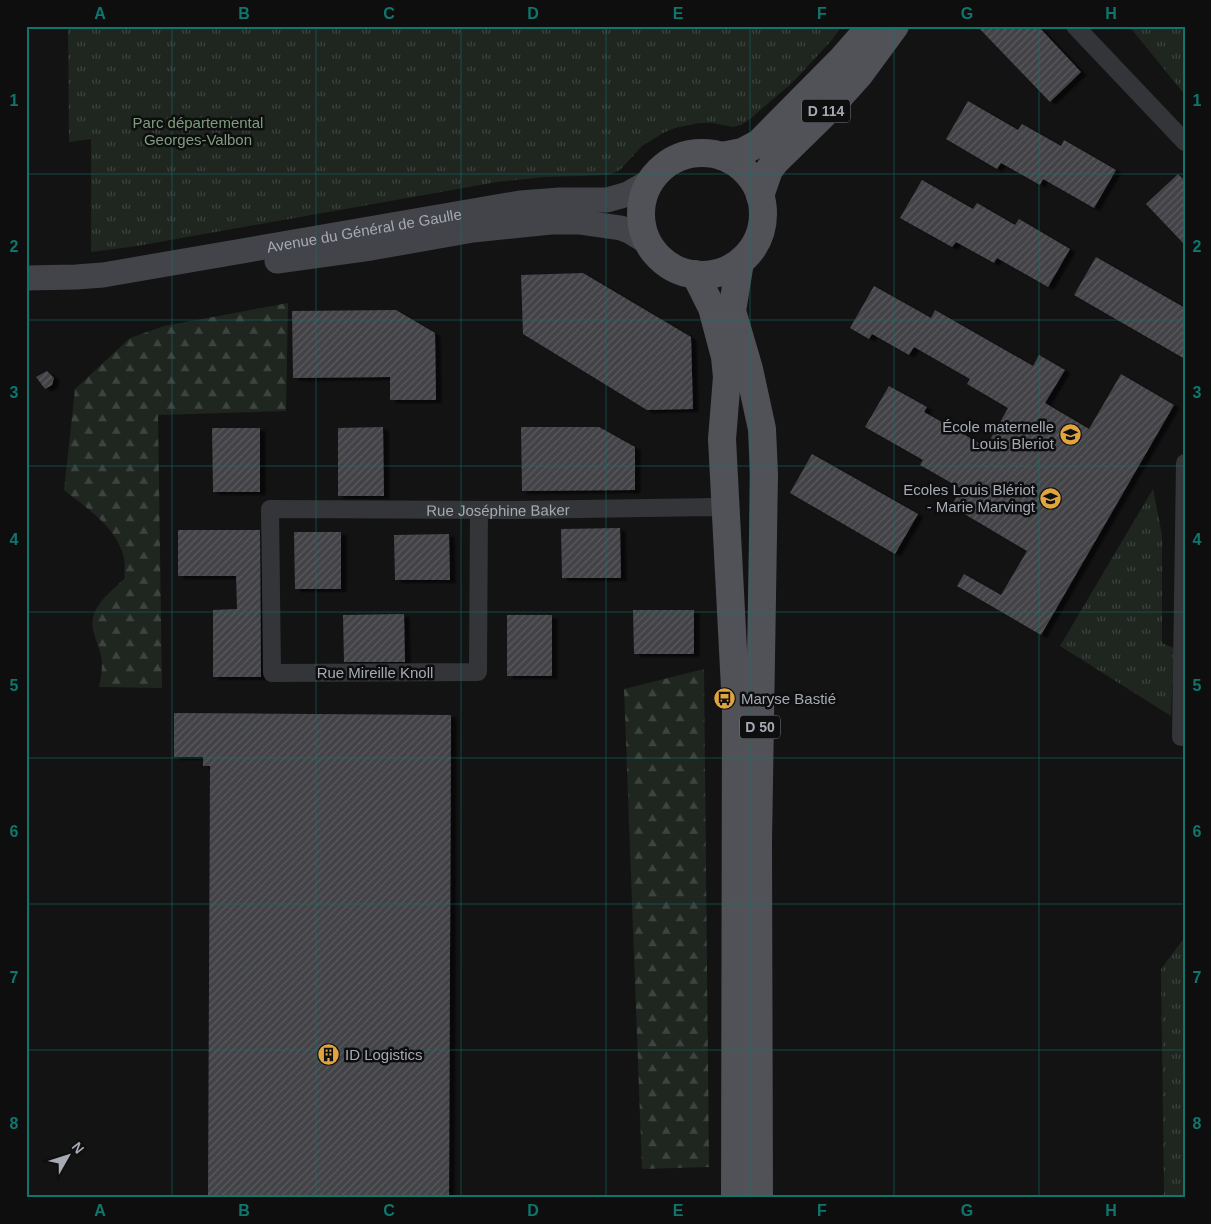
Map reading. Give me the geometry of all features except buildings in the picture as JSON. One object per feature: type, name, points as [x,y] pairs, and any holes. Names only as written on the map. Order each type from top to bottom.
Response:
[{"type":"main road","name":"D 114","points":[[722,156],[742,152],[759,143],[843,58],[871,26]]},
{"type":"main road","name":"D 114","points":[[760,196],[769,170],[775,162],[824,114],[853,81],[895,26]]},
{"type":"main road","points":[[706,153],[722,156],[735,162],[755,182],[760,196],[763,218],[758,239],[750,252],[740,262],[726,270],[711,274],[695,274],[673,267],[655,252],[649,243],[642,223],[643,201],[650,181],[661,169],[674,160],[690,154],[706,153]]},
{"type":"main road","name":"Avenue du Général de Gaulle","points":[[26,278],[103,275],[520,203],[560,200],[607,200],[628,194],[650,181]]},
{"type":"main road","name":"Avenue du Général de Gaulle","points":[[26,289],[112,285],[370,248],[473,230],[551,222],[579,222],[621,228],[649,243]]},
{"type":"main road","name":"D 50","points":[[740,262],[732,311],[749,369],[762,429],[764,474],[758,842],[759,1198]]},
{"type":"main road","name":"D 50","points":[[695,274],[712,308],[725,357],[727,377],[722,439],[736,707],[735,1198]]},
{"type":"street","points":[[1075,26],[1185,142]]},
{"type":"street","points":[[1180,737],[1185,463]]},
{"type":"street","name":"Rue Joséphine Baker","points":[[272,673],[270,508],[479,510],[726,508]]},
{"type":"street","name":"Rue Mireille Knoll","points":[[272,673],[478,672],[479,510]]},
{"type":"green space","name":"Parc départemental Georges-Valbon","points":[[68,26],[842,26],[831,41],[793,82],[749,120],[733,127],[713,123],[699,123],[675,128],[642,146],[620,170],[609,175],[545,177],[497,182],[137,246],[91,252],[91,139],[69,142]]},
{"type":"green space","points":[[1129,26],[1185,26],[1185,95]]},
{"type":"green space","points":[[288,303],[286,411],[158,415],[162,688],[99,687],[102,661],[92,624],[96,609],[125,578],[124,558],[115,537],[108,528],[64,490],[75,389],[130,338],[164,326]]},
{"type":"green space","points":[[1153,489],[1162,535],[1162,643],[1174,648],[1171,716],[1060,646]]},
{"type":"green space","points":[[704,669],[709,1167],[642,1169],[624,689]]},
{"type":"green space","points":[[1185,937],[1185,1198],[1164,1198],[1161,969]]},
{"type":"place","name":"École maternelle Louis Bleriot","points":[[1070,435]]},
{"type":"place","name":"Ecoles Louis Blériot - Marie Marvingt","points":[[1051,498]]},
{"type":"place","name":"Maryse Bastié","points":[[725,698]]},
{"type":"place","name":"ID Logistics","points":[[329,1054]]}]
